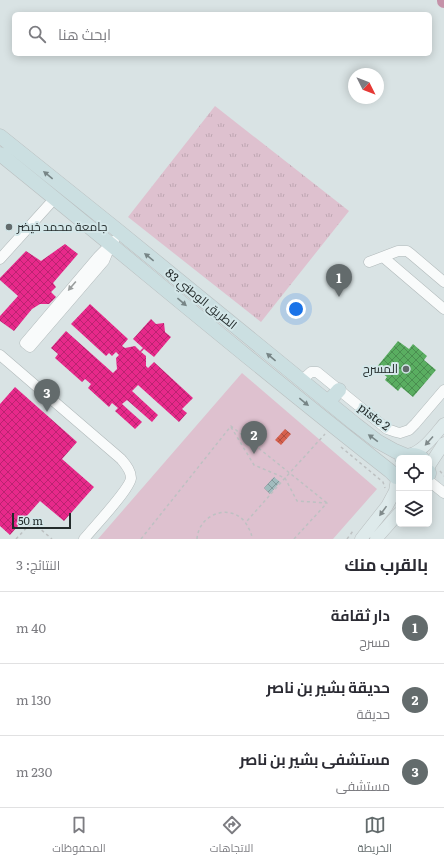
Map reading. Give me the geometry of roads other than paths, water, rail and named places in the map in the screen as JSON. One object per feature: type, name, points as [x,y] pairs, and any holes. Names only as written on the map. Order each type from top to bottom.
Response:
[{"type":"highway","name":"الطريق الوطني 83","points":[[0,136],[273,378],[390,471],[396,479]]},
{"type":"highway","name":"الطريق الوطني 83","points":[[0,154],[55,198],[116,238],[377,441],[403,455]]},
{"type":"highway","points":[[328,402],[339,390]]},
{"type":"highway","points":[[396,466],[396,476]]},
{"type":"main road","points":[[413,455],[424,446],[444,424]]},
{"type":"main road","points":[[432,470],[444,443]]},
{"type":"main road","points":[[361,539],[388,506],[396,486]]},
{"type":"main road","points":[[376,539],[396,516]]},
{"type":"street","points":[[0,259],[55,198]]},
{"type":"street","points":[[101,259],[24,343],[30,347],[101,259],[116,238]]},
{"type":"street","points":[[369,262],[398,251],[407,251],[444,282]]},
{"type":"street","points":[[383,257],[444,309]]},
{"type":"street","points":[[0,355],[121,459],[128,468],[131,476],[123,493],[84,539]]},
{"type":"street","name":"piste 2","points":[[301,381],[311,372],[317,372],[387,429],[400,433],[412,428],[444,390]]},
{"type":"street","points":[[432,483],[444,493]]},
{"type":"place","name":"جامعة محمد خيضر","points":[[9,227]]},
{"type":"place","name":"دار ثقافة","points":[[339,297]]},
{"type":"place","name":"المسرح","points":[[406,369]]},
{"type":"place","name":"مستشفى بشير بن ناصر","points":[[47,412]]},
{"type":"place","name":"حديقة بشير بن ناصر","points":[[254,454]]}]
